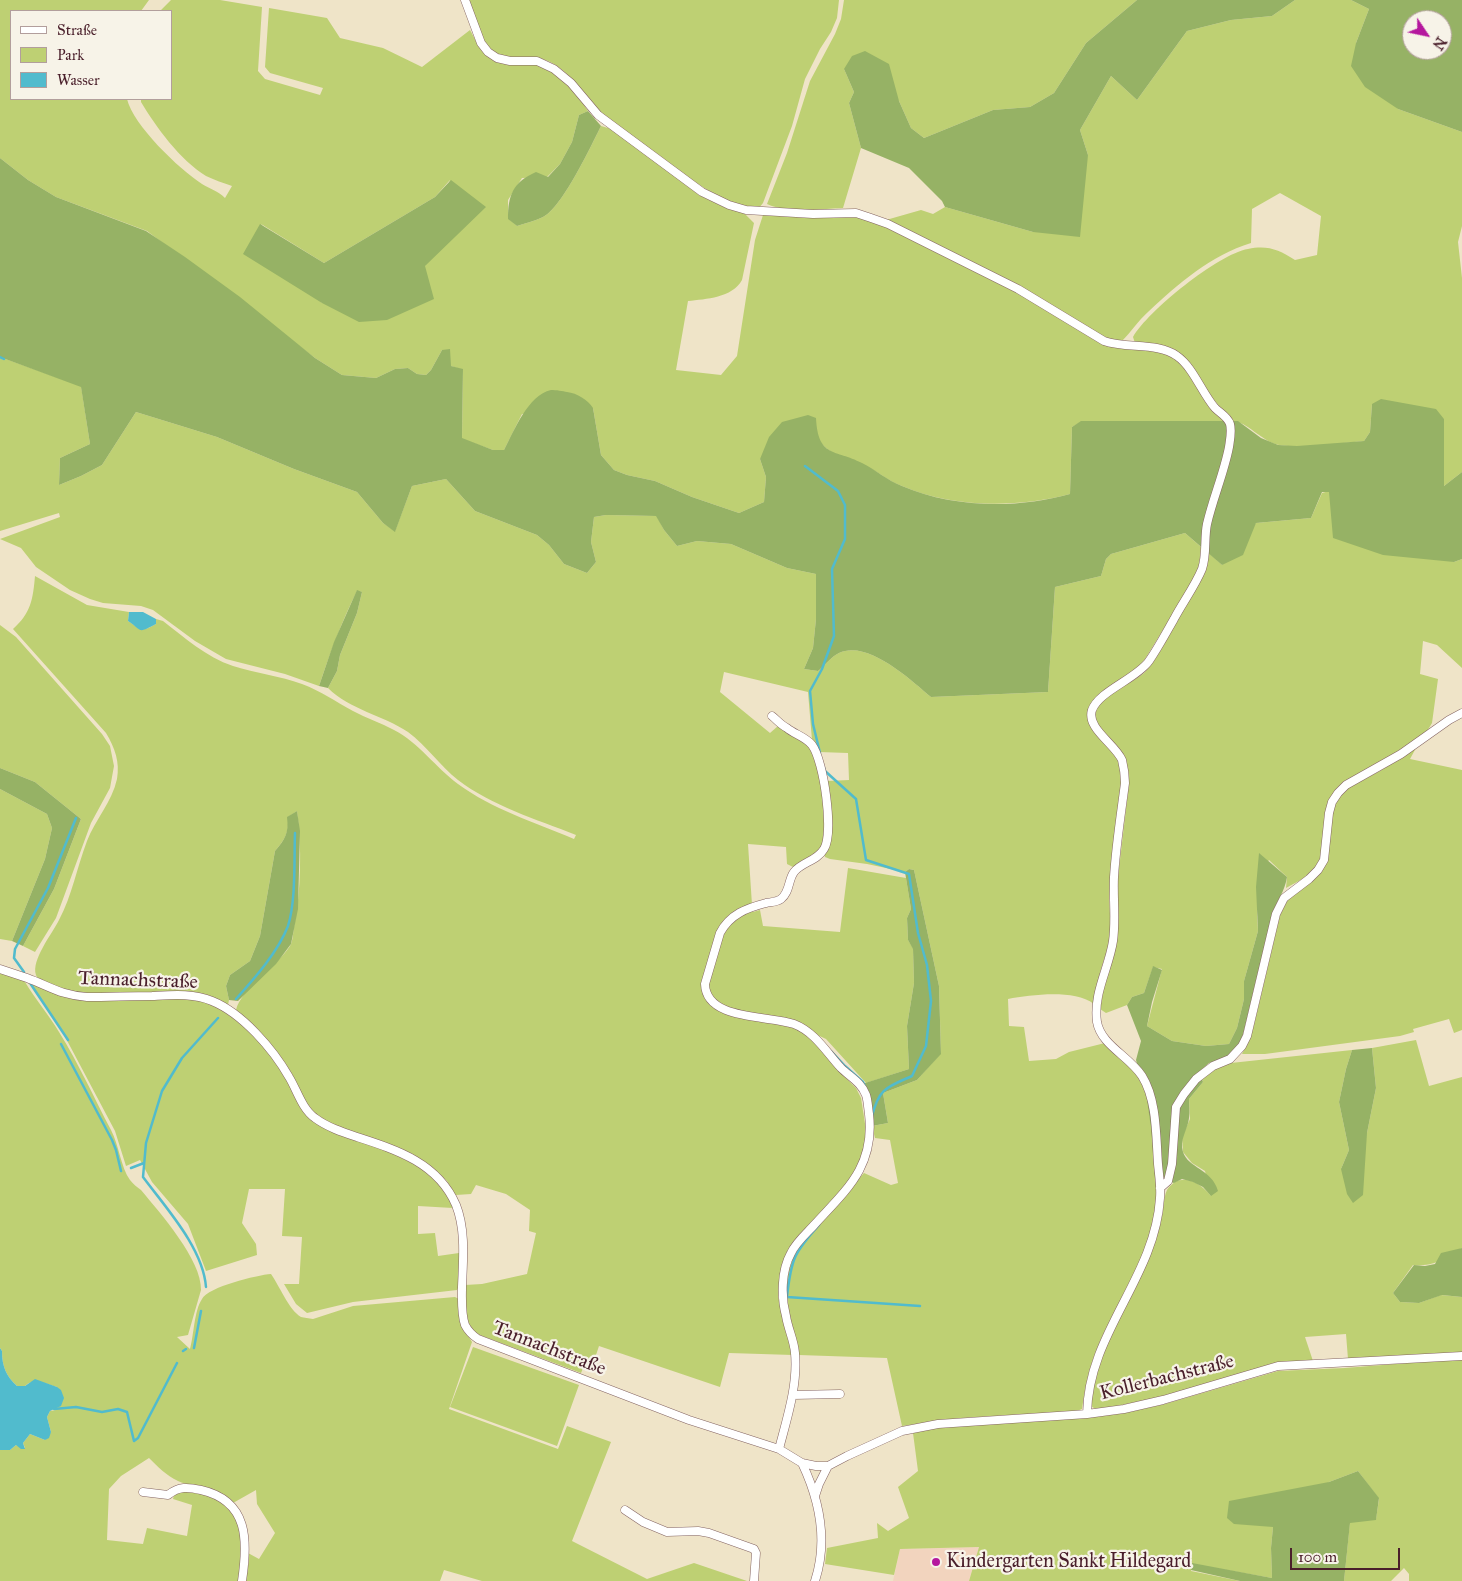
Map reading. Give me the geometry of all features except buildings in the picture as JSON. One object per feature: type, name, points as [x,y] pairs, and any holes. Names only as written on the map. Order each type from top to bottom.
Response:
[{"type":"street","points":[[465,0],[481,43],[488,52],[498,58],[510,61],[537,61],[554,69],[571,83],[598,115],[610,125],[645,148],[702,192],[729,205],[746,210],[813,214],[856,213],[871,218],[1018,289],[1104,341],[1114,345],[1159,348],[1171,352],[1186,364],[1200,388],[1230,424],[1231,435],[1225,468],[1210,512],[1202,567],[1149,662],[1101,699],[1092,711],[1092,722],[1098,732],[1115,748],[1121,759],[1125,783],[1114,875],[1114,928],[1097,1001],[1098,1022],[1103,1038],[1131,1061],[1143,1077],[1152,1102],[1161,1197],[1158,1220],[1149,1248],[1100,1349],[1093,1368],[1087,1398],[1087,1414]]},
{"type":"street","points":[[1160,1188],[1168,1181],[1172,1164],[1176,1107],[1196,1079],[1213,1066],[1230,1059],[1244,1041],[1251,1024],[1276,914],[1284,898],[1309,879],[1324,860],[1329,812],[1332,802],[1346,785],[1401,754],[1462,713]]},
{"type":"street","points":[[772,716],[787,729],[808,741],[817,754],[826,800],[827,842],[824,851],[817,858],[795,872],[785,894],[780,900],[739,912],[724,925],[705,984],[705,992],[713,1003],[734,1013],[795,1024],[810,1033],[842,1069],[861,1084],[866,1096],[870,1131],[867,1153],[860,1172],[790,1254],[782,1292],[785,1315],[795,1354],[793,1395],[779,1449]]},
{"type":"street","name":"Tannachstraße","points":[[0,969],[72,996],[186,995],[211,1000],[227,1008],[242,1020],[269,1048],[288,1075],[308,1111],[314,1117],[339,1131],[404,1154],[431,1170],[442,1182],[453,1199],[461,1220],[463,1252],[462,1311],[465,1325],[472,1335],[478,1339],[680,1416],[779,1449],[802,1463],[828,1466]]},
{"type":"street","name":"Kollerbachstraße","points":[[828,1466],[886,1437],[902,1431],[938,1424],[1087,1414],[1124,1409],[1163,1400],[1278,1366],[1462,1356]]},
{"type":"street","points":[[793,1395],[840,1394]]},
{"type":"street","points":[[802,1463],[815,1496],[822,1538],[822,1556],[814,1581]]},
{"type":"street","points":[[815,1496],[828,1466]]},
{"type":"street","points":[[143,1492],[168,1495],[175,1489],[185,1487],[209,1492],[225,1500],[239,1516],[246,1536],[242,1581]]},
{"type":"street","points":[[625,1510],[643,1522],[666,1532],[698,1531],[709,1533],[754,1549],[756,1553],[754,1581]]},
{"type":"shaded area","name":"Kindergarten Sankt Hildegard","points":[[979,1547],[969,1581],[893,1581],[900,1549]]},
{"type":"green space","points":[[0,0],[149,0],[142,10],[10,10],[10,100],[127,100],[138,121],[158,146],[192,177],[225,198],[232,186],[206,176],[187,161],[161,132],[141,102],[141,100],[172,100],[172,10],[161,10],[171,0],[220,0],[262,7],[258,71],[265,79],[320,95],[323,88],[270,73],[265,67],[269,8],[327,18],[340,38],[383,48],[422,67],[470,30],[482,50],[492,59],[506,63],[536,64],[554,72],[573,90],[588,111],[579,115],[572,142],[560,164],[547,177],[522,178],[508,200],[508,218],[517,226],[543,217],[559,202],[601,126],[615,130],[699,195],[726,208],[744,213],[754,223],[742,280],[738,286],[725,294],[688,301],[676,370],[721,375],[737,356],[755,240],[763,215],[812,218],[856,216],[885,225],[1016,291],[1102,343],[1110,346],[1152,350],[1173,357],[1182,365],[1205,400],[1225,421],[1081,422],[1072,427],[1070,494],[1029,502],[985,503],[964,502],[922,493],[898,484],[869,468],[830,451],[819,440],[816,431],[816,418],[760,459],[766,477],[764,502],[739,513],[692,497],[655,481],[614,470],[601,455],[593,408],[522,414],[504,450],[493,450],[462,439],[463,370],[451,366],[442,350],[431,370],[426,375],[417,374],[408,368],[395,369],[376,378],[342,375],[315,358],[147,231],[56,197],[28,180],[0,158]],"holes":[[[450,180],[425,266],[322,303],[261,224],[324,263],[435,197]]]},
{"type":"green space","points":[[468,0],[839,0],[837,18],[805,79],[792,126],[763,203],[758,209],[743,206],[716,195],[620,129],[600,113],[569,76],[557,66],[539,59],[504,57],[489,49],[479,32]]},
{"type":"green space","points":[[844,0],[1137,0],[1086,43],[1054,93],[1030,107],[993,110],[924,138],[911,128],[899,101],[844,69],[854,92],[849,103],[861,148],[843,208],[795,210],[767,204],[787,153],[810,81],[841,19]]},
{"type":"green space","points":[[1137,0],[1295,0],[1272,16],[1231,20],[1187,31],[1137,100],[1111,76],[1080,130],[1088,155],[1080,237],[1033,232],[945,207],[942,201],[909,168],[861,148],[849,103],[854,92],[844,69],[852,56],[865,51],[889,64],[899,101],[911,128],[924,138],[993,110],[1030,107],[1054,93],[1086,43]]},
{"type":"green space","points":[[1295,0],[1351,0],[1369,9],[1356,43],[1398,109],[1462,132],[1462,226],[1458,242],[1462,278],[1462,472],[1444,486],[1444,419],[1372,404],[1370,432],[1364,441],[1310,446],[1279,445],[1267,440],[1243,424],[1232,421],[1203,387],[1188,362],[1135,343],[1133,337],[1141,326],[1168,299],[1202,272],[1235,253],[1248,249],[1267,248],[1278,251],[1295,260],[1317,255],[1321,216],[1280,193],[1252,209],[1251,243],[1222,255],[1196,272],[1148,312],[1122,341],[1115,342],[1104,338],[886,220],[921,210],[933,214],[945,207],[1033,232],[1088,155],[1080,130],[1111,76],[1137,100],[1187,31],[1231,20],[1272,16]]},
{"type":"green space","points":[[1351,0],[1462,0],[1462,132],[1398,109],[1365,87],[1351,66],[1356,43],[1369,9]]},
{"type":"green space","points":[[588,111],[601,126],[567,190],[551,211],[543,217],[517,226],[508,219],[509,203],[513,190],[522,180],[536,172],[548,177],[560,164],[572,142],[579,115]]},
{"type":"green space","points":[[0,158],[28,180],[56,197],[146,231],[240,297],[315,358],[342,375],[376,378],[395,369],[408,368],[417,374],[426,375],[431,370],[442,350],[450,349],[451,366],[463,369],[462,438],[493,450],[504,450],[517,424],[529,406],[543,393],[551,390],[575,394],[582,397],[593,408],[601,455],[614,470],[655,481],[692,497],[739,513],[764,502],[766,477],[760,459],[769,437],[782,422],[808,415],[816,418],[817,431],[824,446],[862,463],[897,484],[942,499],[985,504],[1007,504],[1050,499],[1070,494],[1072,427],[1081,421],[1238,421],[1261,438],[1278,445],[1297,446],[1364,441],[1370,432],[1372,404],[1381,399],[1436,409],[1444,419],[1444,486],[1462,472],[1462,559],[1454,562],[1383,555],[1333,538],[1329,492],[1322,492],[1311,518],[1256,523],[1243,555],[1222,565],[1185,533],[1111,554],[1106,559],[1101,576],[1055,587],[1048,692],[931,697],[888,663],[862,652],[850,650],[839,653],[818,671],[804,669],[813,648],[816,619],[816,574],[787,568],[731,544],[697,541],[677,546],[656,516],[606,515],[594,517],[591,542],[596,562],[587,573],[564,564],[549,545],[537,535],[475,511],[446,479],[412,486],[395,532],[383,523],[357,492],[294,469],[217,437],[136,412],[102,465],[59,485],[60,458],[90,444],[81,387],[0,357]]},
{"type":"green space","points":[[451,180],[486,207],[425,266],[434,299],[387,320],[359,322],[322,303],[243,254],[260,224],[324,263],[435,197]]},
{"type":"green space","points":[[0,357],[81,386],[90,444],[60,458],[59,485],[102,465],[136,412],[217,437],[294,469],[357,492],[383,523],[395,531],[412,486],[446,479],[475,511],[537,535],[549,545],[564,564],[587,573],[596,562],[591,542],[594,517],[606,515],[657,516],[664,530],[677,546],[697,541],[731,544],[787,568],[816,574],[816,619],[813,648],[804,669],[818,671],[839,653],[850,650],[862,652],[888,663],[931,697],[1048,692],[1055,587],[1101,576],[1106,559],[1111,554],[1185,533],[1201,547],[1199,567],[1190,586],[1145,659],[1139,666],[1109,688],[1093,703],[1087,712],[1090,726],[1094,732],[1119,760],[1122,777],[1109,899],[1110,941],[1101,969],[1094,1004],[1075,996],[1052,994],[1008,999],[1009,1026],[1024,1027],[1029,1061],[1056,1059],[1069,1052],[1105,1043],[1135,1071],[1145,1091],[1150,1112],[1157,1199],[1151,1235],[1138,1268],[1097,1349],[1088,1378],[1082,1409],[1077,1411],[961,1418],[902,1426],[887,1358],[799,1355],[789,1312],[786,1286],[788,1273],[800,1244],[864,1173],[891,1185],[898,1183],[890,1140],[875,1138],[872,1126],[888,1123],[883,1093],[917,1080],[941,1053],[939,986],[914,870],[909,869],[905,872],[825,857],[830,835],[827,781],[849,780],[848,753],[819,752],[812,740],[808,692],[724,672],[720,692],[770,733],[778,726],[807,743],[814,752],[822,790],[825,838],[822,847],[817,853],[795,868],[787,864],[786,847],[748,844],[752,905],[732,915],[718,931],[705,973],[703,994],[712,1006],[720,1011],[794,1027],[816,1042],[839,1071],[856,1088],[861,1098],[866,1130],[865,1152],[857,1171],[846,1187],[787,1252],[778,1297],[793,1355],[729,1353],[720,1387],[599,1346],[592,1367],[584,1366],[581,1373],[477,1334],[468,1325],[466,1319],[464,1305],[465,1285],[482,1284],[527,1274],[536,1233],[529,1231],[530,1210],[506,1194],[476,1185],[471,1194],[456,1195],[447,1181],[433,1168],[405,1151],[340,1128],[316,1115],[304,1100],[291,1074],[271,1047],[236,1010],[245,994],[284,954],[292,942],[300,869],[300,839],[297,811],[288,817],[286,836],[275,851],[260,936],[250,961],[230,975],[226,986],[229,1000],[228,1005],[212,997],[186,993],[72,994],[51,987],[41,981],[36,975],[36,962],[64,911],[87,841],[115,787],[118,767],[112,744],[106,733],[13,629],[24,617],[30,605],[35,576],[87,605],[129,612],[128,621],[141,629],[146,629],[156,624],[156,619],[163,621],[196,646],[223,662],[294,681],[316,690],[353,711],[403,735],[458,784],[485,801],[574,839],[576,835],[500,805],[471,789],[451,774],[408,732],[346,702],[328,688],[337,671],[340,655],[357,613],[362,592],[357,591],[336,637],[319,686],[285,674],[226,659],[195,641],[153,610],[141,606],[103,603],[70,590],[36,567],[21,548],[0,539],[60,517],[59,513],[0,531]]},
{"type":"green space","points":[[1329,491],[1454,562],[1462,559],[1462,668],[1437,645],[1423,641],[1420,674],[1438,679],[1432,723],[1423,738],[1336,790],[1321,859],[1310,873],[1286,888],[1287,877],[1269,860],[1258,876],[1258,931],[1244,981],[1244,999],[1237,1028],[1229,1044],[1206,1046],[1172,1041],[1147,1026],[1162,969],[1153,967],[1144,993],[1132,997],[1127,1005],[1106,1013],[1100,1009],[1107,971],[1129,783],[1123,755],[1097,724],[1095,714],[1102,702],[1144,673],[1154,661],[1201,580],[1209,553],[1222,565],[1256,523],[1311,518],[1322,493]]},
{"type":"green space","points":[[357,590],[362,592],[357,613],[340,655],[337,671],[328,688],[319,686],[334,642]]},
{"type":"green space","points":[[0,625],[16,637],[102,734],[110,746],[114,766],[110,788],[91,823],[56,918],[35,952],[23,946],[54,889],[81,819],[35,782],[0,768]]},
{"type":"green space","points":[[1416,748],[1410,759],[1462,770],[1462,1030],[1454,1033],[1449,1019],[1413,1029],[1414,1032],[1400,1036],[1265,1054],[1242,1054],[1254,1025],[1280,915],[1293,894],[1320,872],[1334,802],[1348,788],[1380,771]]},
{"type":"green space","points":[[0,768],[35,782],[81,819],[54,889],[23,946],[12,941],[45,859],[52,828],[47,814],[0,789]]},
{"type":"green space","points":[[0,789],[47,814],[52,828],[45,859],[12,941],[0,939]]},
{"type":"green space","points":[[297,811],[300,831],[298,909],[291,944],[276,964],[238,1001],[229,1000],[226,986],[230,975],[250,961],[260,936],[275,851],[286,836],[287,817]]},
{"type":"green space","points":[[1259,853],[1287,877],[1286,882],[1272,914],[1243,1035],[1229,1057],[1209,1063],[1199,1072],[1203,1082],[1189,1099],[1189,1118],[1182,1143],[1183,1152],[1190,1162],[1206,1173],[1215,1184],[1218,1191],[1211,1196],[1203,1187],[1193,1182],[1182,1179],[1174,1183],[1155,1178],[1147,1100],[1136,1060],[1141,1041],[1127,1005],[1132,997],[1144,993],[1153,966],[1162,970],[1147,1026],[1172,1041],[1206,1046],[1229,1044],[1237,1028],[1244,999],[1244,981],[1258,931],[1256,887]]},
{"type":"green space","points":[[848,868],[906,878],[911,909],[907,918],[908,940],[913,948],[914,983],[907,1026],[909,1069],[866,1083],[826,1039],[811,1032],[722,1007],[710,996],[707,984],[722,934],[733,919],[753,910],[753,912],[760,910],[763,926],[840,932]]},
{"type":"green space","points":[[909,869],[914,870],[939,986],[941,1054],[917,1080],[883,1093],[888,1123],[872,1126],[862,1084],[909,1069],[907,1026],[914,983],[913,949],[908,940],[907,918],[911,909],[905,872]]},
{"type":"green space","points":[[0,972],[25,982],[55,1026],[73,1056],[111,1130],[127,1175],[169,1224],[195,1265],[201,1290],[188,1335],[177,1337],[190,1349],[196,1316],[202,1299],[213,1290],[233,1282],[255,1277],[271,1274],[288,1303],[297,1314],[301,1317],[313,1319],[353,1306],[455,1297],[459,1299],[467,1334],[472,1342],[449,1409],[558,1449],[567,1426],[611,1442],[572,1541],[647,1579],[694,1563],[747,1581],[482,1581],[444,1570],[440,1581],[245,1581],[249,1561],[248,1553],[259,1559],[275,1533],[257,1504],[256,1490],[233,1503],[214,1491],[178,1481],[159,1468],[149,1458],[121,1476],[109,1489],[107,1540],[143,1544],[147,1528],[187,1536],[192,1505],[173,1499],[175,1492],[184,1491],[205,1494],[224,1503],[238,1518],[242,1540],[238,1581],[0,1581],[0,1450],[10,1450],[16,1445],[25,1448],[23,1443],[30,1434],[45,1440],[51,1432],[47,1417],[50,1411],[56,1410],[57,1387],[36,1382],[25,1386],[17,1386],[5,1370],[0,1348]]},
{"type":"green space","points":[[32,982],[59,995],[185,998],[210,1003],[241,1022],[267,1050],[286,1077],[306,1113],[383,1148],[429,1172],[441,1183],[453,1208],[418,1206],[418,1234],[435,1233],[438,1256],[459,1253],[459,1286],[457,1290],[353,1302],[307,1313],[296,1304],[284,1284],[299,1284],[302,1237],[282,1236],[285,1189],[249,1189],[242,1223],[256,1244],[257,1255],[206,1271],[188,1224],[152,1182],[140,1160],[126,1166],[115,1131],[62,1031],[33,989]]},
{"type":"green space","points":[[1416,1040],[1429,1086],[1462,1077],[1462,1248],[1435,1263],[1413,1265],[1393,1293],[1400,1302],[1419,1303],[1441,1295],[1462,1297],[1462,1354],[1348,1359],[1346,1334],[1305,1337],[1313,1361],[1278,1362],[1161,1397],[1097,1410],[1091,1406],[1093,1386],[1105,1346],[1152,1250],[1163,1213],[1167,1190],[1175,1182],[1185,1180],[1200,1185],[1211,1196],[1205,1171],[1192,1163],[1183,1152],[1182,1137],[1190,1119],[1189,1099],[1203,1082],[1202,1079],[1214,1069],[1231,1063],[1352,1050],[1339,1102],[1349,1150],[1341,1169],[1367,1133],[1376,1088],[1372,1048]]},
{"type":"green space","points":[[1372,1048],[1376,1088],[1367,1133],[1363,1195],[1353,1203],[1347,1194],[1341,1169],[1349,1150],[1339,1102],[1352,1050]]},
{"type":"green space","points":[[1462,1248],[1462,1297],[1442,1295],[1419,1303],[1400,1302],[1393,1293],[1414,1265],[1425,1266],[1435,1264],[1441,1253]]},
{"type":"green space","points":[[473,1347],[579,1385],[557,1446],[450,1407]]},
{"type":"green space","points":[[1462,1360],[1462,1581],[1409,1581],[1409,1574],[1404,1568],[1391,1581],[1344,1581],[1350,1522],[1376,1519],[1379,1499],[1358,1471],[1329,1482],[1273,1527],[1271,1548],[1272,1578],[1192,1564],[1191,1571],[1240,1581],[969,1581],[979,1547],[900,1549],[894,1575],[825,1564],[827,1548],[878,1538],[877,1523],[888,1531],[909,1518],[898,1487],[918,1471],[913,1433],[961,1424],[1087,1418],[1125,1413],[1165,1404],[1278,1371]]},
{"type":"green space","points":[[1358,1471],[1379,1498],[1376,1520],[1350,1523],[1344,1581],[1240,1581],[1191,1570],[1192,1563],[1272,1578],[1271,1548],[1273,1527],[1234,1524],[1227,1518],[1229,1501],[1329,1482]]},
{"type":"water","points":[[129,612],[143,612],[156,619],[156,624],[140,630],[128,621]]},
{"type":"water","points":[[0,1348],[5,1370],[17,1386],[25,1386],[35,1379],[57,1387],[61,1390],[64,1398],[61,1406],[50,1411],[47,1417],[51,1432],[49,1438],[45,1440],[30,1434],[23,1443],[25,1449],[21,1449],[16,1445],[10,1450],[0,1450]]},
{"type":"waterway","points":[[0,357],[4,359]]},
{"type":"waterway","points":[[805,466],[838,491],[845,505],[845,539],[832,569],[834,636],[822,669],[810,691],[813,724],[820,753]]},
{"type":"waterway","points":[[824,768],[856,799],[866,860],[909,874],[918,933],[927,965],[931,1001],[926,1046],[912,1076],[885,1090],[878,1099],[872,1116]]},
{"type":"waterway","points":[[24,972],[14,958],[15,949],[48,888],[76,818]]},
{"type":"waterway","points":[[236,999],[272,955],[288,926],[293,893],[295,833]]},
{"type":"waterway","points":[[30,983],[68,1040]]},
{"type":"waterway","points":[[206,1287],[203,1272],[191,1243],[143,1177],[146,1143],[162,1091],[182,1058],[218,1018]]},
{"type":"waterway","points":[[61,1044],[112,1140],[121,1171]]},
{"type":"waterway","points":[[831,1051],[865,1086]]},
{"type":"waterway","points":[[131,1168],[144,1163]]},
{"type":"waterway","points":[[819,1225],[795,1257],[790,1274],[787,1297],[920,1306]]},
{"type":"waterway","points":[[194,1348],[201,1311]]},
{"type":"waterway","points":[[54,1409],[76,1407],[102,1412],[118,1409],[127,1412],[134,1441],[138,1438],[177,1363]]},
{"type":"place","name":"Kindergarten Sankt Hildegard","points":[[936,1562]]}]
